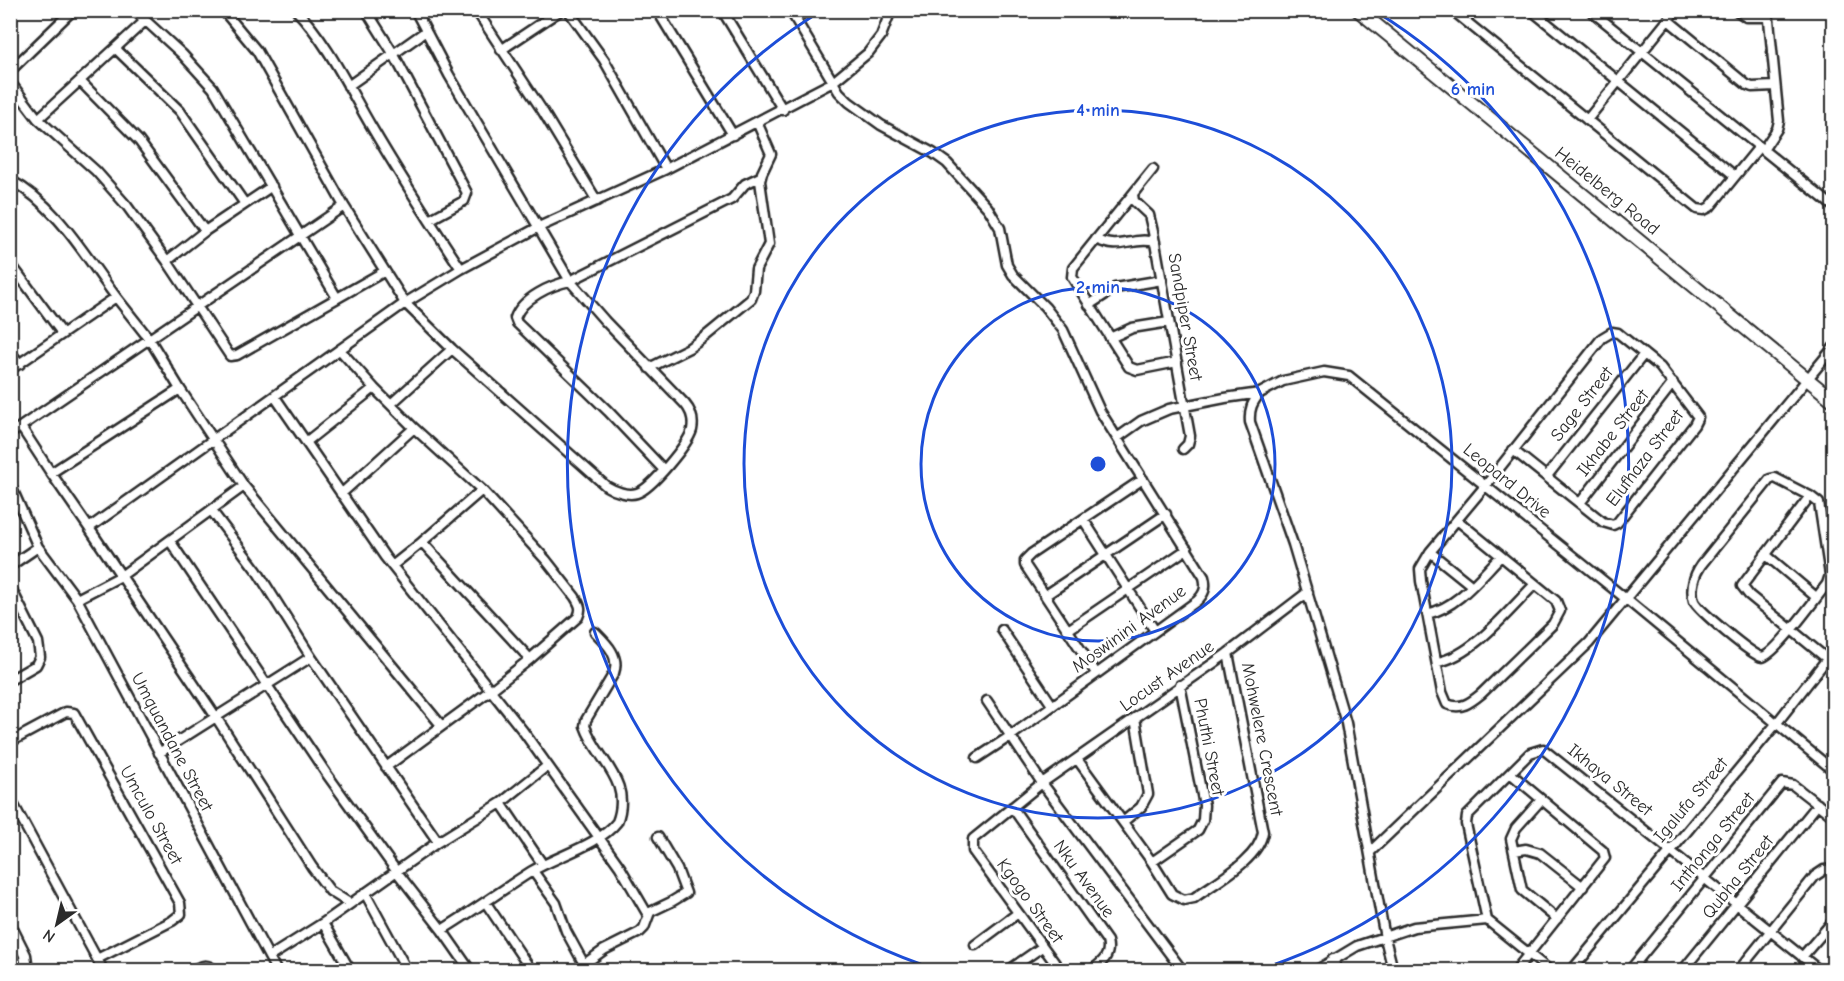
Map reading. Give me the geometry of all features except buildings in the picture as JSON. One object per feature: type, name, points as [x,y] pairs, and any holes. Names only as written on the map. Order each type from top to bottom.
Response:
[{"type":"main road","name":"Heidelberg Road","points":[[1358,10],[1833,401]]},
{"type":"street","points":[[10,70],[73,10]]},
{"type":"street","points":[[134,10],[182,54],[213,88],[337,298]]},
{"type":"street","points":[[223,10],[264,61],[344,206],[405,303],[452,349],[608,488],[636,493],[645,488],[686,441],[692,429],[688,408],[570,281],[455,85],[415,10]]},
{"type":"street","points":[[296,10],[315,33],[460,269]]},
{"type":"street","points":[[366,10],[393,53],[467,194],[464,201],[429,220]]},
{"type":"street","points":[[476,10],[548,120],[597,201]]},
{"type":"street","points":[[501,50],[561,10]]},
{"type":"street","points":[[568,10],[604,60],[666,169]]},
{"type":"street","points":[[657,10],[733,135]]},
{"type":"street","points":[[722,10],[783,110]]},
{"type":"street","name":"Moswinini Avenue","points":[[790,10],[844,98],[874,120],[947,163],[988,208],[1000,228],[1007,265],[1013,275],[1045,307],[1063,330],[1080,364],[1093,399],[1204,577],[1204,592],[1197,602],[977,758]]},
{"type":"street","points":[[796,20],[806,10]]},
{"type":"street","points":[[89,528],[405,303],[460,269],[539,227],[666,169],[833,82],[868,53],[881,36],[891,10]]},
{"type":"street","points":[[1452,10],[1697,209],[1704,210],[1710,207],[1761,148],[1777,129],[1779,121],[1768,14],[1746,17],[1736,10]]},
{"type":"street","points":[[1532,10],[1736,176]]},
{"type":"street","points":[[1590,10],[1833,207]]},
{"type":"street","points":[[1587,120],[1676,10]]},
{"type":"street","points":[[1668,20],[1747,85],[1752,87],[1775,86]]},
{"type":"street","points":[[38,119],[145,21]]},
{"type":"street","points":[[348,86],[426,31]]},
{"type":"street","points":[[116,50],[180,111],[244,204]]},
{"type":"street","points":[[80,81],[140,141],[205,231]]},
{"type":"street","points":[[10,82],[38,119],[80,156],[115,192],[167,261],[226,354],[234,357],[385,270]]},
{"type":"street","points":[[649,368],[688,348],[751,299],[756,269],[769,243],[760,177],[771,154],[757,122]]},
{"type":"street","points":[[1153,170],[1071,273],[1073,281],[1125,363],[1132,369],[1177,362]]},
{"type":"street","points":[[663,469],[608,411],[517,323],[515,318],[518,311],[548,288],[570,281],[732,199],[745,184],[760,177]]},
{"type":"street","points":[[10,180],[36,196],[51,211],[150,340],[212,440],[244,486],[441,725]]},
{"type":"street","points":[[167,261],[205,231],[272,186]]},
{"type":"street","name":"Sandpiper Street","points":[[1133,195],[1134,201],[1149,214],[1155,242],[1190,436],[1188,444],[1183,449]]},
{"type":"street","points":[[10,434],[344,206]]},
{"type":"street","points":[[1096,239],[1112,246],[1147,240],[1155,242]]},
{"type":"street","points":[[10,263],[62,333]]},
{"type":"street","points":[[1089,305],[1115,288],[1162,280]]},
{"type":"street","points":[[10,370],[116,297]]},
{"type":"street","points":[[1110,338],[1132,328],[1169,322]]},
{"type":"street","name":"Elufhaza Street","points":[[1430,552],[1607,333],[1618,333],[1660,367],[1696,412],[1697,421],[1694,426],[1617,523],[1613,525],[1606,524],[1513,450]]},
{"type":"street","points":[[1370,852],[1580,653],[1833,347]]},
{"type":"street","points":[[391,404],[452,349]]},
{"type":"street","points":[[340,350],[414,428],[482,490],[546,560],[579,603],[580,608],[578,617],[530,659],[386,766]]},
{"type":"street","points":[[10,352],[20,364]]},
{"type":"street","name":"Sage Street","points":[[1547,476],[1644,354]]},
{"type":"street","name":"Leopard Drive","points":[[1117,438],[1153,415],[1184,406],[1260,393],[1283,381],[1324,372],[1349,376],[1626,598],[1833,771]]},
{"type":"street","name":"Ikhabe Street","points":[[1580,503],[1673,383]]},
{"type":"street","points":[[306,442],[374,388]]},
{"type":"street","points":[[51,473],[180,389]]},
{"type":"street","points":[[1260,393],[1252,402],[1249,412],[1250,422],[1308,592],[1346,723],[1385,938],[1394,970]]},
{"type":"street","points":[[275,397],[392,566],[491,690],[547,766],[634,889],[648,915]]},
{"type":"street","points":[[21,427],[216,717],[325,886],[335,896],[349,903]]},
{"type":"street","points":[[341,494],[414,428]]},
{"type":"street","points":[[1779,478],[1817,500],[1821,507],[1830,565],[1829,580],[1816,597],[1770,654],[1766,657],[1757,657],[1697,606],[1693,596],[1694,579],[1701,566],[1770,479],[1779,478]]},
{"type":"street","points":[[1096,673],[1025,565],[1025,560],[1143,479]]},
{"type":"street","name":"Umquandane Street","points":[[10,484],[39,547],[77,599],[276,970]]},
{"type":"street","points":[[77,599],[121,576],[244,486]]},
{"type":"street","points":[[392,566],[482,490]]},
{"type":"street","points":[[1810,496],[1742,586],[1749,595],[1826,658]]},
{"type":"street","points":[[211,510],[257,571],[311,657],[438,842]]},
{"type":"street","points":[[1046,595],[1166,514]]},
{"type":"street","points":[[1083,519],[1155,631]]},
{"type":"street","points":[[1457,520],[1560,606],[1560,615],[1543,634],[1474,700],[1457,707],[1447,704],[1442,693],[1420,574],[1424,561],[1430,552],[1471,585]]},
{"type":"street","points":[[170,541],[265,684],[397,872],[470,970]]},
{"type":"street","points":[[422,542],[530,659]]},
{"type":"street","points":[[10,566],[39,547]]},
{"type":"street","points":[[1068,630],[1187,549]]},
{"type":"street","points":[[1765,554],[1816,597]]},
{"type":"street","points":[[1427,614],[1448,606],[1501,556]]},
{"type":"street","points":[[1437,662],[1452,659],[1467,649],[1535,584]]},
{"type":"street","points":[[10,586],[38,642],[40,657],[36,665],[10,680]]},
{"type":"street","name":"Locust Avenue","points":[[973,851],[972,843],[976,835],[1042,783],[1228,653],[1308,592]]},
{"type":"street","points":[[1002,630],[1052,705]]},
{"type":"street","points":[[442,930],[543,865],[598,837],[617,822],[622,793],[620,785],[585,726],[586,720],[614,673],[616,664],[611,650],[595,632]]},
{"type":"street","name":"Igalufa Street","points":[[1572,970],[1776,724],[1833,650]]},
{"type":"street","name":"Mohwelere Crescent","points":[[1077,759],[1152,862],[1172,894],[1188,900],[1245,861],[1256,851],[1262,840],[1263,832],[1228,653]]},
{"type":"street","points":[[159,753],[311,657]]},
{"type":"street","name":"Phuthi Street","points":[[1152,862],[1198,830],[1203,820],[1204,804],[1180,685]]},
{"type":"street","points":[[987,701],[1012,735],[1042,783],[1182,970]]},
{"type":"street","name":"Umculo Street","points":[[10,742],[66,712],[74,713],[180,903],[181,914],[172,921],[97,959]]},
{"type":"street","points":[[1123,822],[1141,807],[1148,794],[1135,718]]},
{"type":"street","name":"Ikhaya Street","points":[[1486,920],[1466,820],[1471,811],[1534,750],[1543,749],[1819,970]]},
{"type":"street","points":[[269,957],[323,923],[438,842],[501,803],[547,766]]},
{"type":"street","points":[[1510,773],[1603,851],[1605,858],[1516,970]]},
{"type":"street","name":"Inthonga Street","points":[[1630,970],[1782,783],[1793,785],[1833,817]]},
{"type":"street","points":[[10,798],[103,970]]},
{"type":"street","points":[[1541,800],[1512,833],[1511,839],[1522,890],[1557,919]]},
{"type":"street","points":[[501,803],[543,865]]},
{"type":"street","name":"Qubha Street","points":[[1683,970],[1818,804]]},
{"type":"street","name":"Nku Avenue","points":[[1012,807],[1107,941],[1107,956],[1092,970]]},
{"type":"street","points":[[576,970],[604,950],[640,932],[648,915],[686,893],[677,869],[658,837]]},
{"type":"street","points":[[1514,851],[1526,849],[1540,853],[1583,887]]},
{"type":"street","name":"Kgogo Street","points":[[973,851],[1059,970]]},
{"type":"street","points":[[1752,970],[1742,967],[1770,930],[1815,876],[1824,870],[1833,869]]},
{"type":"street","points":[[533,871],[556,903],[566,931],[584,964]]},
{"type":"street","points":[[365,893],[407,970]]},
{"type":"street","points":[[486,903],[531,970]]},
{"type":"street","points":[[975,945],[1018,913]]},
{"type":"street","points":[[1317,970],[1357,946],[1421,926],[1486,920],[1549,970]]},
{"type":"street","points":[[1802,957],[1833,920]]},
{"type":"street","points":[[323,923],[350,970]]},
{"type":"street","points":[[10,925],[25,955],[27,970]]},
{"type":"street","points":[[1009,970],[1042,947]]},
{"type":"street","points":[[1333,959],[1337,970]]},
{"type":"street","points":[[193,970],[204,966],[214,970]]}]
